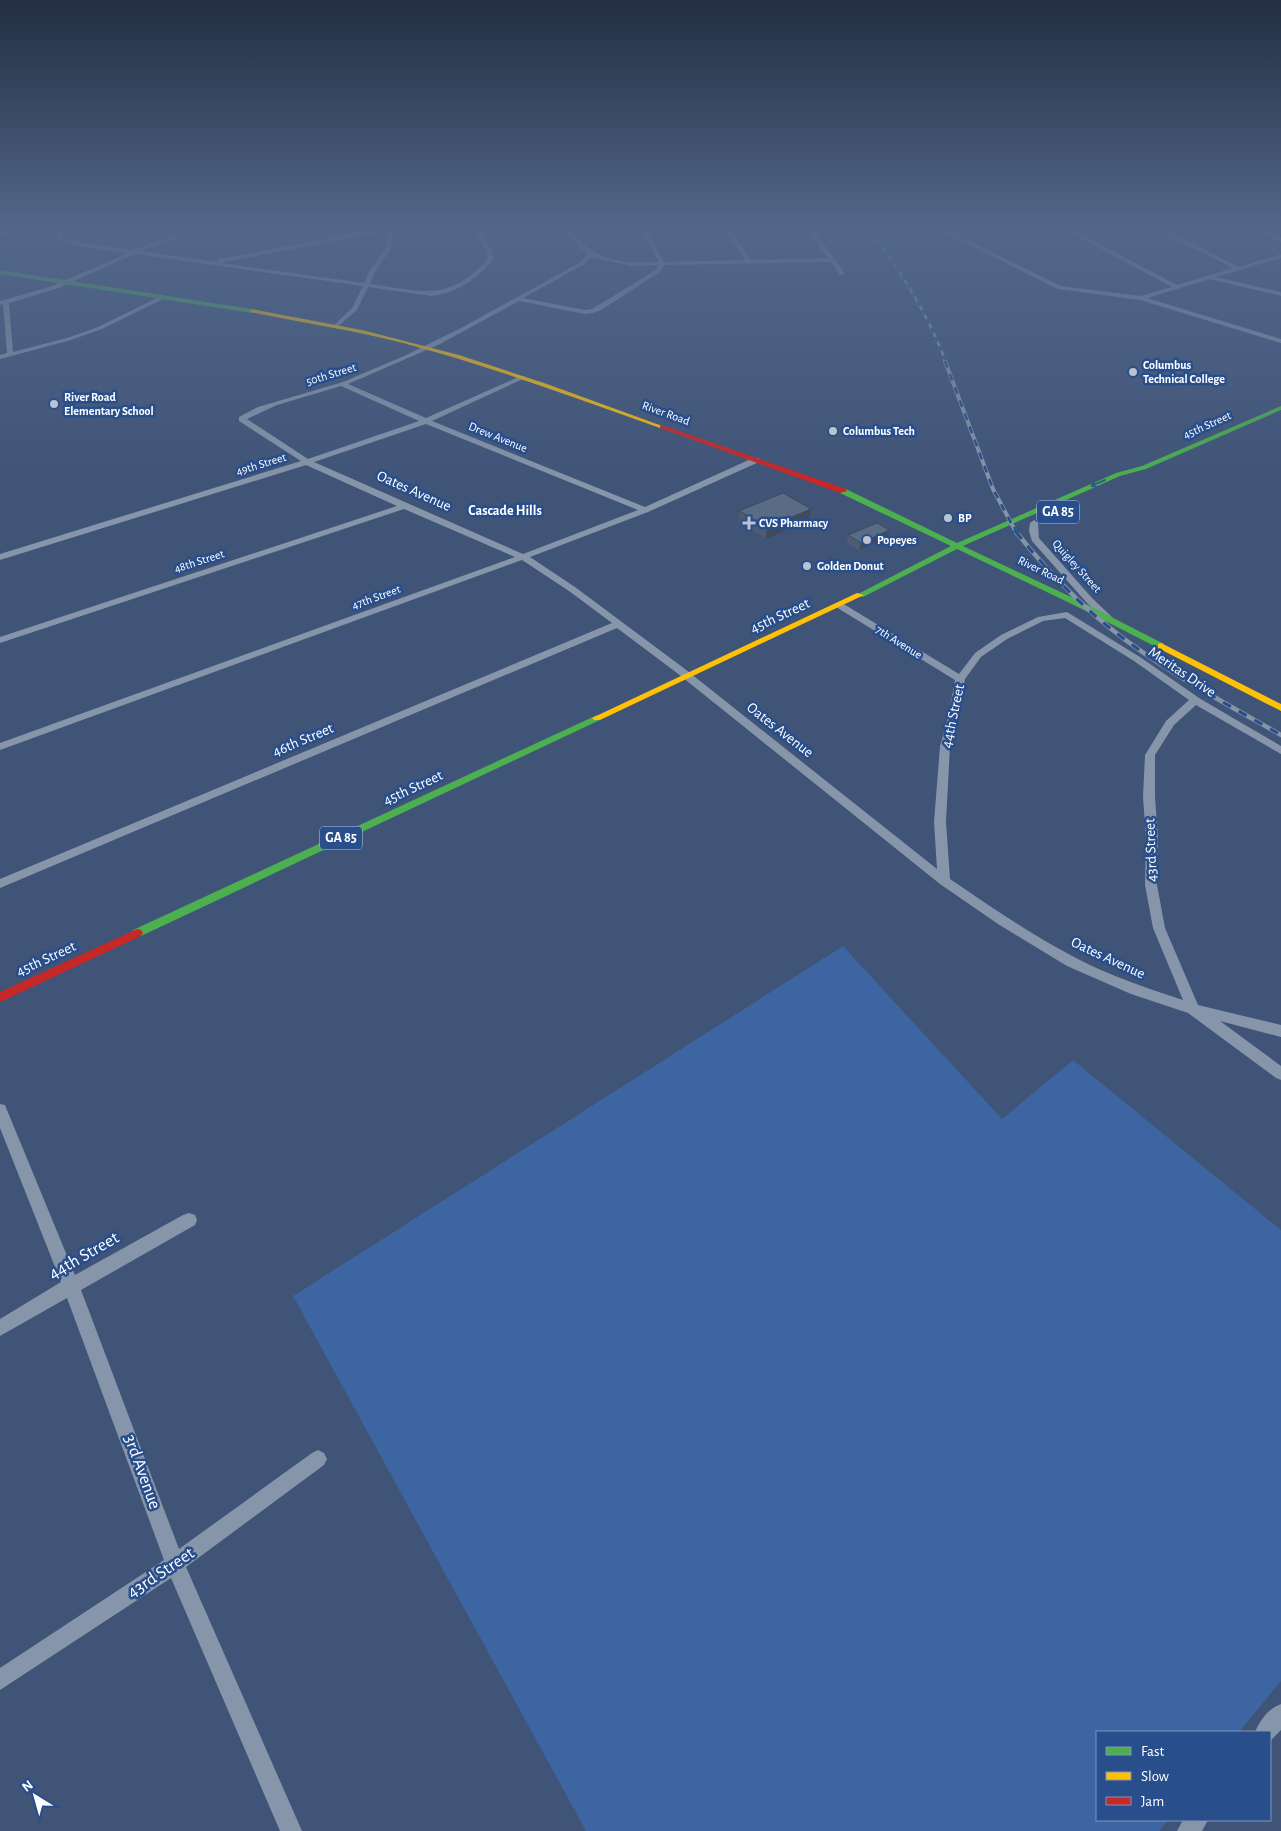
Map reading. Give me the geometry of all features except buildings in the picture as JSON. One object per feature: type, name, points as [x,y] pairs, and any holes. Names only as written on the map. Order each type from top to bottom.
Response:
[{"type":"main road","name":"River Road","points":[[255,312],[336,326],[428,348],[522,377],[845,492],[1112,621],[1280,706]]},
{"type":"main road","name":"45th Street","points":[[0,997],[687,677],[958,546],[1118,474],[1144,468],[1281,408]]},
{"type":"main road","name":"45th Street","points":[[839,605],[970,552],[1131,479],[1144,468]]},
{"type":"street","points":[[4,312],[10,354]]},
{"type":"street","points":[[0,357],[69,339],[100,328],[132,312]]},
{"type":"street","points":[[336,326],[352,312]]},
{"type":"street","name":"50th Street","points":[[249,425],[242,420],[246,415],[256,410],[342,384],[396,364],[493,312]]},
{"type":"street","points":[[1188,312],[1281,341]]},
{"type":"street","name":"49th Street","points":[[0,557],[308,462],[426,421],[522,377]]},
{"type":"street","name":"Drew Avenue","points":[[342,384],[426,421],[646,510]]},
{"type":"street","name":"Oates Avenue","points":[[249,425],[308,462],[407,505],[505,551],[523,557],[572,588],[944,881],[1002,921],[1072,962],[1136,990],[1193,1009],[1281,1074]]},
{"type":"street","name":"47th Street","points":[[0,747],[523,557],[646,510],[756,460]]},
{"type":"street","name":"48th Street","points":[[0,640],[407,505]]},
{"type":"street","name":"Quigley Street","points":[[1034,523],[1035,539],[1089,600],[1112,621]]},
{"type":"street","name":"7th Avenue","points":[[839,605],[960,679]]},
{"type":"street","name":"44th Street","points":[[944,881],[940,822],[945,746],[953,718],[960,679],[978,655],[1004,637],[1041,619],[1067,615]]},
{"type":"street","name":"Meritas Drive","points":[[1067,615],[1137,658],[1195,700],[1281,751]]},
{"type":"street","name":"46th Street","points":[[0,884],[618,624]]},
{"type":"street","name":"43rd Street","points":[[1193,1009],[1159,928],[1152,885],[1152,838],[1149,797],[1150,755],[1170,723],[1195,700]]},
{"type":"street","points":[[1193,1009],[1281,1031]]},
{"type":"street","name":"3rd Avenue","points":[[0,1110],[71,1286],[134,1450],[175,1564],[260,1757],[290,1831]]},
{"type":"street","name":"44th Street","points":[[0,1328],[189,1220]]},
{"type":"street","name":"43rd Street","points":[[0,1680],[175,1564],[318,1459]]},
{"type":"street","points":[[1267,1731],[1281,1714]]},
{"type":"street","points":[[1188,1831],[1196,1821]]},
{"type":"shaded area","points":[[843,946],[1002,1119],[1073,1060],[1281,1230],[1281,1681],[1240,1731],[1096,1731],[1096,1821],[1167,1821],[1159,1831],[586,1831],[293,1296]]},
{"type":"railway","points":[[923,312],[946,362]]},
{"type":"railway","points":[[945,361],[993,489],[1017,534]]},
{"type":"railway","points":[[1016,532],[1060,583],[1110,628],[1171,671],[1281,735]]},
{"type":"traffic: fast","points":[[860,595],[958,545],[1118,474],[1144,468],[1281,408]]},
{"type":"traffic: fast","points":[[843,491],[1085,607],[1161,646]]},
{"type":"traffic: fast","points":[[137,933],[597,718]]},
{"type":"traffic: slow","points":[[261,312],[318,322],[457,356],[662,427]]},
{"type":"traffic: slow","points":[[597,718],[860,595]]},
{"type":"traffic: slow","points":[[1161,646],[1281,708]]},
{"type":"traffic: jam","points":[[662,427],[843,491]]},
{"type":"traffic: jam","points":[[0,997],[137,933]]},
{"type":"place","name":"Columbus Technical College","points":[[1133,372]]},
{"type":"place","name":"River Road Elementary School","points":[[54,404]]},
{"type":"place","name":"Columbus Tech","points":[[833,431]]},
{"type":"place","name":"BP","points":[[948,518]]},
{"type":"place","name":"CVS Pharmacy","points":[[749,523]]},
{"type":"place","name":"Popeyes","points":[[867,540]]},
{"type":"place","name":"Golden Donut","points":[[807,566]]},
{"type":"district","name":"Cascade Hills","points":[[505,511]]}]
